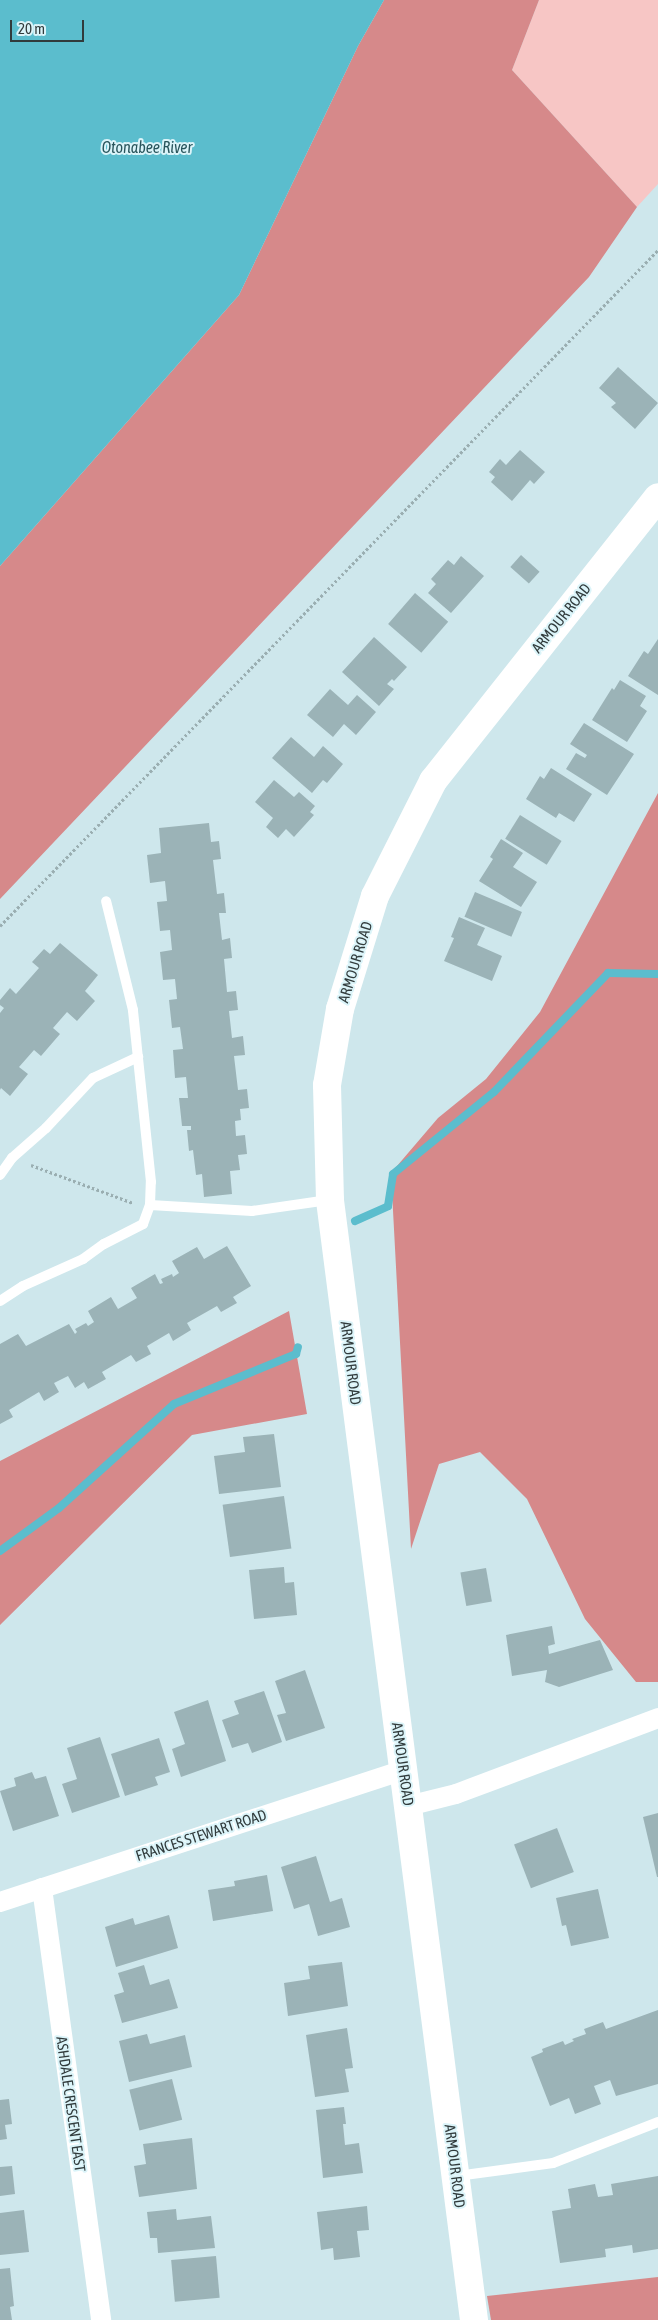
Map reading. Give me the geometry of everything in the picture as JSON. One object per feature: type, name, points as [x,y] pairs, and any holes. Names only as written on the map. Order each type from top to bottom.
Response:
[{"type":"main road","name":"ARMOUR ROAD","points":[[474,2320],[330,1200],[328,1085],[340,1009],[375,896],[432,781],[658,497]]},
{"type":"street","points":[[408,1806],[456,1794],[658,1718]]},
{"type":"street","name":"FRANCES STEWART ROAD","points":[[0,1902],[403,1770]]},
{"type":"street","name":"ASHDALE CRESCENT EAST","points":[[42,1888],[100,2320]]},
{"type":"lane","points":[[0,1301],[24,1286],[83,1259],[104,1244],[143,1224],[150,1205],[151,1182],[133,1010],[106,901]]},
{"type":"lane","points":[[0,1174],[12,1158],[46,1128],[92,1078],[138,1057]]},
{"type":"lane","points":[[150,1205],[252,1211],[330,1200]]},
{"type":"lane","points":[[456,2176],[553,2163],[658,2122]]},
{"type":"path","points":[[0,926],[658,250]]},
{"type":"path","points":[[12,1158],[128,1202],[150,1205]]},
{"type":"shaded area","points":[[384,0],[539,0],[512,70],[637,207],[589,277],[0,899],[0,566],[239,295],[358,46]]},
{"type":"shaded area","points":[[539,0],[658,0],[658,184],[637,207],[512,70]]},
{"type":"shaded area","points":[[658,793],[658,1682],[636,1682],[585,1619],[527,1499],[480,1452],[439,1464],[411,1549],[391,1173],[438,1118],[486,1079],[540,1012]]},
{"type":"shaded area","points":[[289,1311],[307,1414],[192,1435],[0,1625],[0,1461]]},
{"type":"shaded area","points":[[658,2277],[658,2320],[491,2320],[487,2296]]},
{"type":"water","name":"Otonabee River","points":[[0,0],[384,0],[358,46],[239,295],[0,566]]},
{"type":"building","points":[[618,367],[658,403],[635,429],[611,407],[616,403],[599,388]]},
{"type":"building","points":[[520,450],[545,472],[534,484],[530,480],[512,501],[491,482],[495,477],[489,472],[500,459],[506,465]]},
{"type":"building","points":[[521,555],[540,572],[529,584],[510,567]]},
{"type":"building","points":[[461,556],[484,576],[451,613],[428,593],[436,584],[431,579],[448,560],[454,565]]},
{"type":"building","points":[[415,593],[448,622],[421,653],[388,624]]},
{"type":"building","points":[[374,637],[407,667],[394,681],[392,679],[387,684],[394,689],[379,706],[342,672]]},
{"type":"building","points":[[658,639],[658,695],[628,676],[644,651],[648,654]]},
{"type":"building","points":[[620,680],[646,696],[640,706],[647,711],[627,742],[592,720],[612,688],[614,690]]},
{"type":"building","points":[[330,689],[348,705],[357,695],[376,712],[356,735],[344,724],[333,737],[307,715]]},
{"type":"building","points":[[584,723],[634,754],[607,795],[566,769],[576,753],[585,758],[587,755],[570,744]]},
{"type":"building","points":[[291,737],[314,757],[323,746],[343,764],[327,783],[323,780],[312,793],[272,758]]},
{"type":"building","points":[[551,768],[592,794],[574,822],[559,813],[556,818],[526,799],[540,776],[544,779]]},
{"type":"building","points":[[274,780],[294,797],[299,792],[315,806],[310,812],[314,815],[294,837],[286,829],[278,838],[266,827],[273,818],[255,802]]},
{"type":"building","points":[[520,815],[562,841],[547,865],[505,839]]},
{"type":"building","points":[[209,823],[211,842],[219,841],[221,859],[213,860],[217,894],[224,893],[226,913],[219,913],[222,940],[230,938],[232,958],[224,959],[227,992],[236,991],[238,1010],[229,1011],[232,1038],[243,1036],[245,1055],[234,1056],[238,1090],[247,1089],[249,1108],[240,1109],[241,1120],[235,1121],[236,1136],[245,1135],[247,1154],[238,1155],[240,1170],[230,1171],[232,1194],[204,1197],[202,1174],[196,1175],[193,1150],[189,1151],[187,1130],[191,1130],[191,1126],[182,1126],[179,1098],[188,1098],[186,1077],[175,1078],[173,1050],[183,1049],[180,1027],[172,1028],[169,1000],[177,999],[175,979],[163,980],[160,952],[172,950],[170,930],[160,931],[157,902],[167,901],[165,881],[150,883],[147,855],[161,853],[159,828]]},
{"type":"building","points":[[501,839],[523,853],[513,867],[537,882],[521,907],[479,881],[493,859],[490,857]]},
{"type":"building","points":[[475,892],[522,912],[511,937],[464,917]]},
{"type":"building","points":[[459,917],[485,928],[477,945],[502,956],[492,981],[444,961],[454,938],[451,937]]},
{"type":"building","points":[[60,943],[98,975],[85,991],[95,1001],[77,1021],[67,1012],[53,1028],[60,1034],[41,1056],[34,1050],[19,1067],[28,1074],[10,1096],[1,1088],[0,1090],[0,1013],[4,1008],[0,1005],[0,1000],[10,988],[16,994],[39,968],[32,962],[44,949],[50,954]]},
{"type":"building","points":[[227,1246],[251,1286],[233,1297],[237,1303],[221,1312],[217,1306],[187,1323],[191,1330],[173,1341],[169,1333],[147,1346],[151,1354],[136,1362],[131,1355],[102,1372],[106,1379],[88,1389],[84,1382],[75,1388],[68,1376],[54,1383],[59,1392],[44,1401],[39,1392],[9,1410],[13,1417],[0,1424],[0,1344],[18,1334],[26,1346],[69,1324],[75,1334],[77,1332],[75,1329],[86,1323],[88,1326],[94,1322],[88,1311],[111,1297],[118,1309],[137,1298],[131,1288],[155,1274],[160,1284],[163,1283],[161,1279],[172,1274],[173,1277],[179,1273],[172,1261],[197,1247],[204,1259]]},
{"type":"building","points":[[274,1434],[281,1487],[219,1494],[214,1456],[245,1452],[243,1437]]},
{"type":"building","points":[[284,1496],[291,1548],[230,1557],[223,1505]]},
{"type":"building","points":[[284,1567],[285,1583],[294,1582],[297,1615],[254,1619],[249,1570]]},
{"type":"building","points":[[486,1568],[492,1601],[466,1606],[460,1573]]},
{"type":"building","points":[[552,1626],[555,1644],[548,1646],[549,1654],[600,1640],[613,1670],[559,1687],[545,1682],[547,1670],[512,1676],[506,1635]]},
{"type":"building","points":[[305,1670],[325,1728],[286,1741],[277,1715],[286,1713],[275,1681]]},
{"type":"building","points":[[264,1691],[282,1742],[252,1753],[248,1743],[232,1748],[222,1720],[239,1714],[234,1701]]},
{"type":"building","points":[[208,1700],[226,1761],[181,1777],[172,1749],[185,1744],[174,1712]]},
{"type":"building","points":[[100,1737],[120,1797],[72,1813],[62,1784],[77,1779],[67,1748]]},
{"type":"building","points":[[159,1738],[170,1772],[155,1777],[158,1785],[125,1796],[111,1754]]},
{"type":"building","points":[[32,1772],[35,1779],[46,1776],[59,1816],[13,1831],[0,1791],[16,1786],[14,1778]]},
{"type":"building","points":[[658,1813],[658,1877],[657,1877],[643,1817]]},
{"type":"building","points":[[557,1828],[574,1872],[531,1888],[514,1844]]},
{"type":"building","points":[[316,1856],[330,1902],[342,1898],[350,1927],[318,1936],[309,1904],[294,1909],[281,1867]]},
{"type":"building","points":[[267,1875],[273,1911],[213,1921],[208,1890],[235,1886],[234,1881]]},
{"type":"building","points":[[598,1889],[609,1938],[571,1946],[566,1925],[562,1926],[556,1898]]},
{"type":"building","points":[[169,1915],[178,1948],[116,1967],[105,1927],[133,1918],[135,1925]]},
{"type":"building","points":[[342,1962],[348,2006],[288,2016],[284,1983],[310,1979],[308,1966]]},
{"type":"building","points":[[144,1965],[150,1985],[169,1979],[178,2008],[122,2023],[114,1995],[124,1992],[118,1973]]},
{"type":"building","points":[[658,2010],[658,2084],[616,2096],[610,2080],[594,2086],[601,2104],[575,2114],[569,2098],[550,2106],[531,2057],[543,2052],[542,2049],[563,2041],[565,2045],[574,2041],[572,2039],[586,2034],[584,2029],[603,2022],[606,2029]]},
{"type":"building","points":[[347,2028],[353,2068],[345,2069],[349,2092],[315,2097],[306,2035]]},
{"type":"building","points":[[147,2034],[150,2044],[185,2035],[192,2067],[129,2082],[119,2041]]},
{"type":"building","points":[[172,2079],[182,2120],[139,2130],[129,2090]]},
{"type":"building","points":[[9,2099],[12,2124],[5,2125],[7,2139],[0,2140],[0,2100]]},
{"type":"building","points":[[344,2107],[346,2124],[343,2124],[345,2145],[359,2143],[363,2173],[323,2178],[316,2110]]},
{"type":"building","points":[[192,2138],[197,2189],[139,2197],[134,2166],[146,2164],[143,2144]]},
{"type":"building","points":[[12,2166],[15,2194],[0,2196],[0,2167]]},
{"type":"building","points":[[658,2176],[658,2249],[633,2253],[632,2245],[605,2249],[606,2257],[560,2263],[552,2211],[571,2208],[568,2189],[595,2184],[598,2197],[613,2195],[611,2184]]},
{"type":"building","points":[[367,2206],[369,2230],[357,2231],[360,2257],[334,2260],[333,2248],[321,2250],[317,2212]]},
{"type":"building","points":[[176,2209],[177,2220],[211,2216],[215,2248],[158,2253],[157,2238],[150,2238],[147,2212]]},
{"type":"building","points":[[24,2210],[29,2252],[0,2255],[0,2213]]},
{"type":"building","points":[[216,2256],[220,2298],[175,2302],[171,2260]]},
{"type":"building","points":[[10,2268],[14,2306],[10,2307],[12,2320],[0,2320],[0,2269]]},
{"type":"waterway","points":[[355,1221],[388,1206],[393,1174],[494,1092],[608,973],[658,974]]},
{"type":"waterway","points":[[0,1551],[59,1508],[174,1404],[296,1354],[298,1347]]}]
